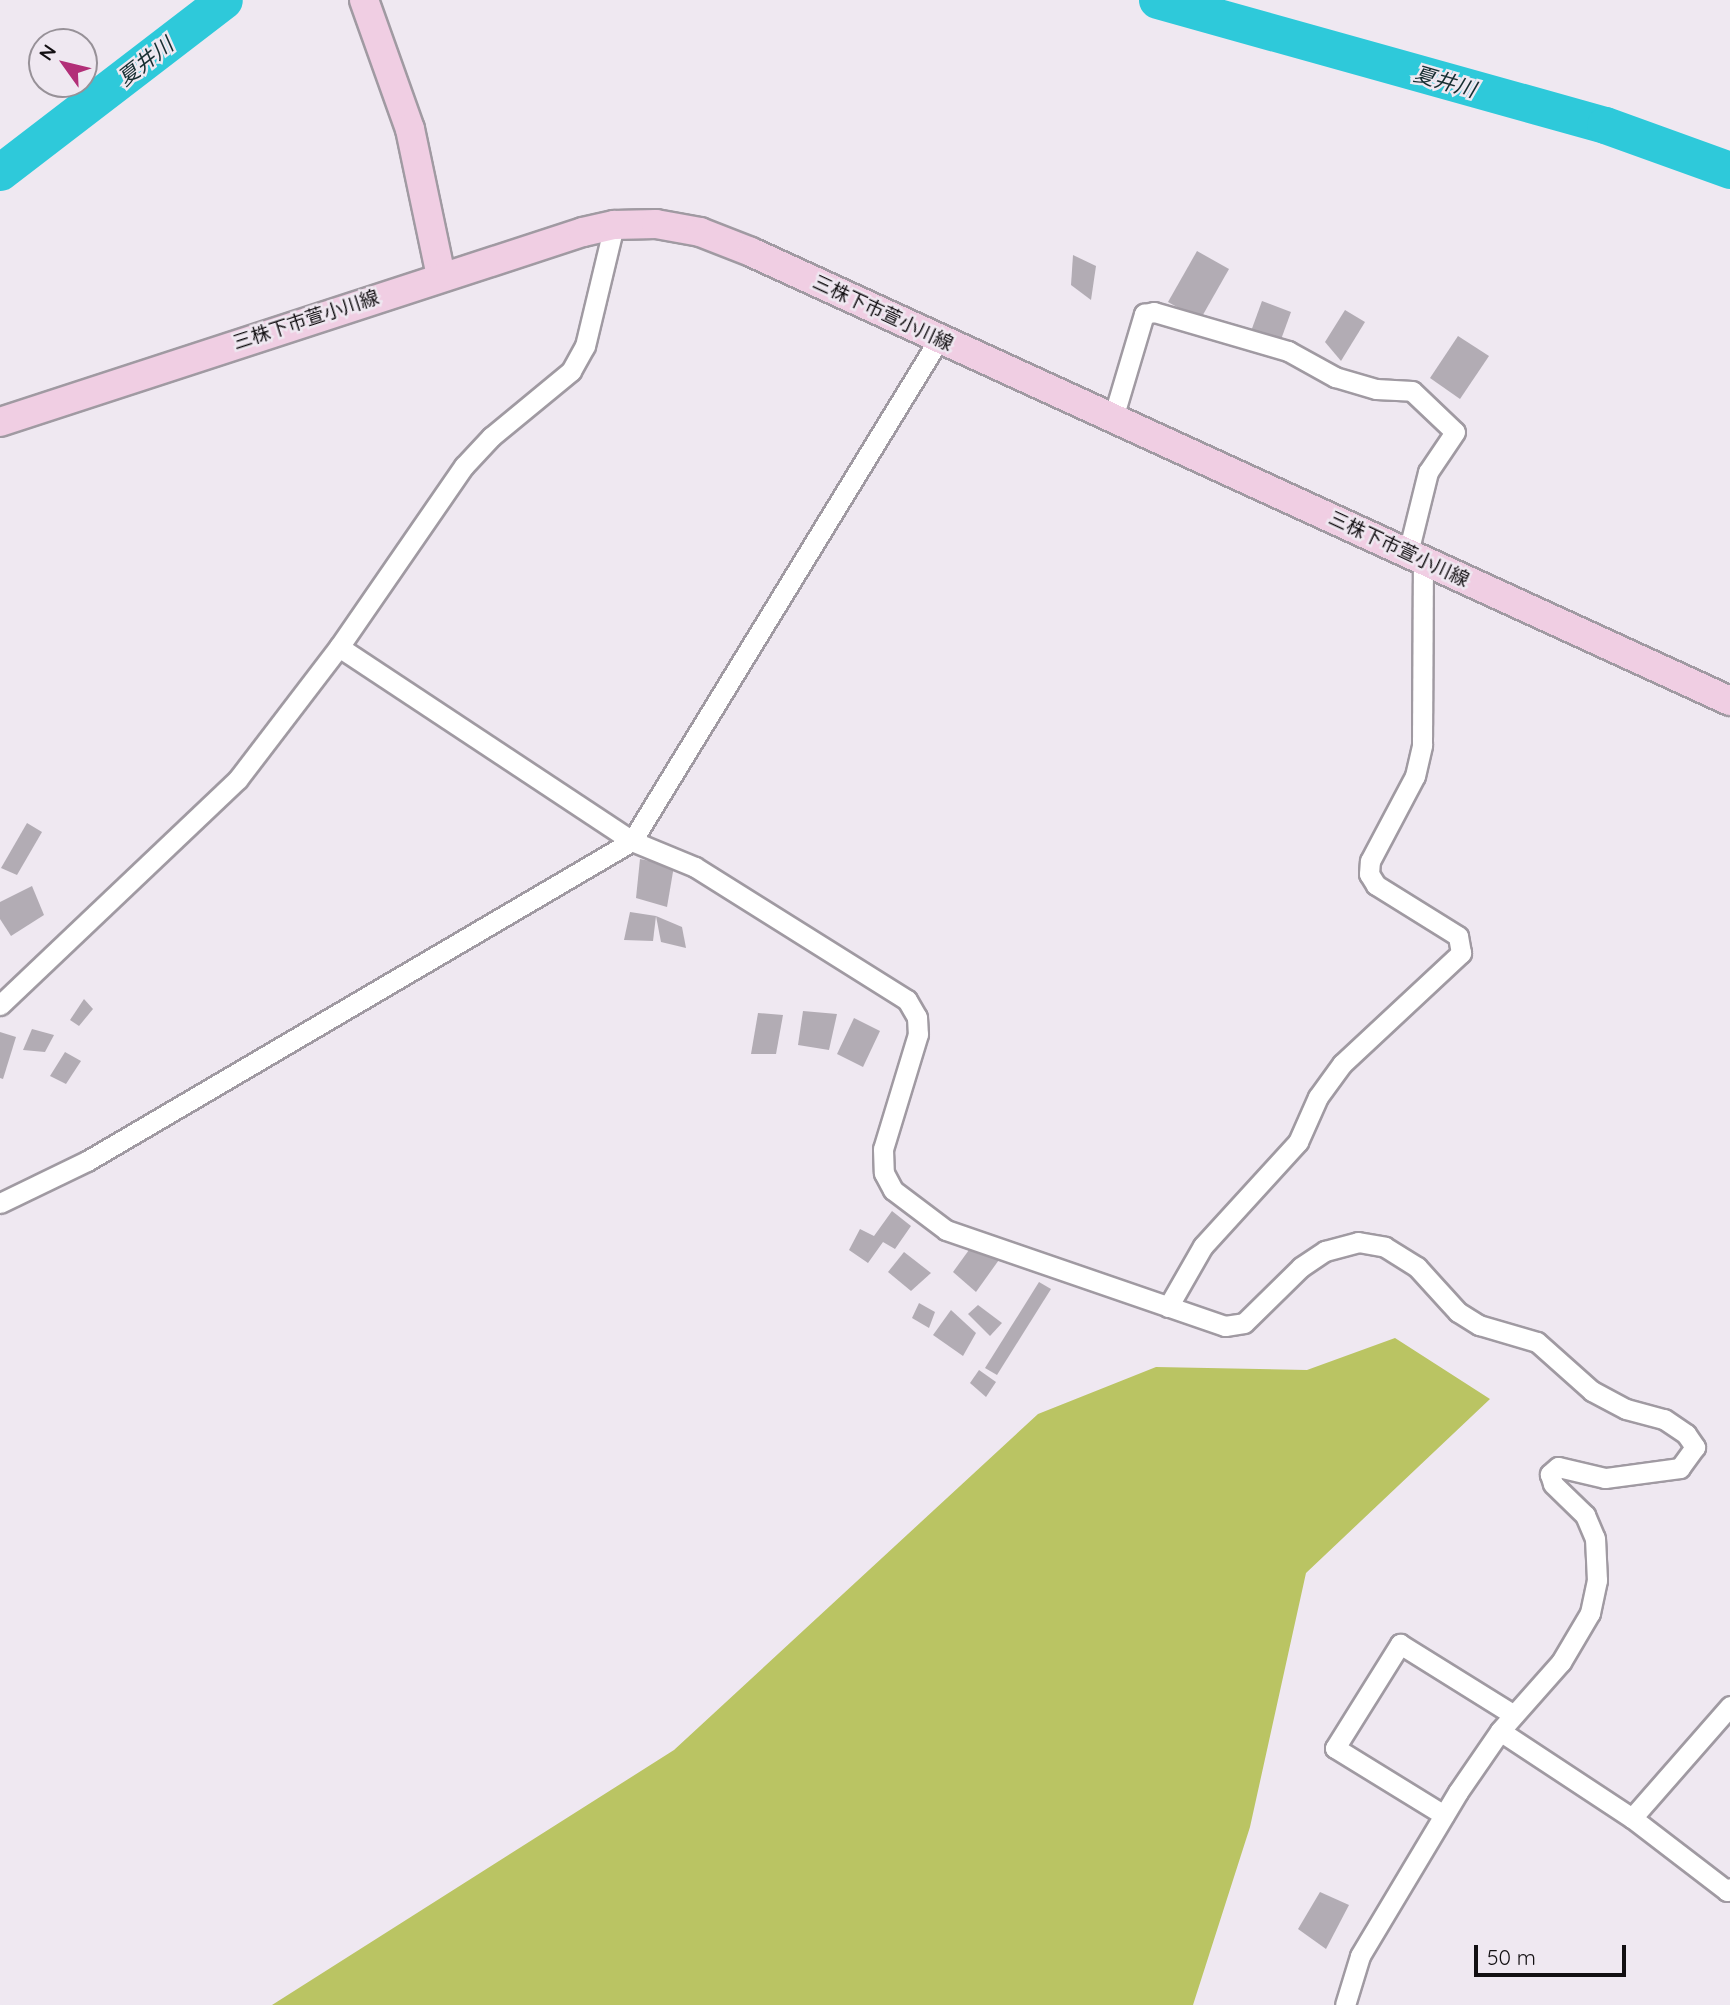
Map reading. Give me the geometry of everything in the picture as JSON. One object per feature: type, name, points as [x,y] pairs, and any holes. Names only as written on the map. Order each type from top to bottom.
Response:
[{"type":"main road","points":[[364,0],[380,38],[410,129],[441,276]]},
{"type":"main road","name":"三株下市萱小川線","points":[[0,422],[441,276],[614,225],[656,225],[700,232],[1730,701]]},
{"type":"street","points":[[2,999],[238,779],[349,654],[464,466],[491,437],[548,393],[584,346],[614,225]]},
{"type":"street","points":[[1113,418],[1144,314],[1154,312],[1288,351],[1335,377],[1376,389],[1412,391],[1455,432],[1428,472],[1415,556],[1422,745],[1415,776],[1370,861],[1369,874],[1376,885],[1458,936],[1461,953],[1342,1064],[1318,1097],[1298,1142],[1203,1246],[1168,1307]]},
{"type":"street","points":[[0,1203],[63,1173],[632,841],[940,339]]},
{"type":"street","points":[[349,654],[632,841],[695,867],[907,1000],[917,1017],[918,1034],[883,1149],[884,1173],[894,1190],[946,1230],[1168,1307],[1234,1326],[1244,1323],[1301,1267],[1325,1251],[1358,1242],[1385,1247],[1418,1267],[1458,1312],[1479,1325],[1537,1342],[1592,1391],[1626,1409],[1664,1419],[1686,1434],[1695,1447],[1680,1468],[1605,1478],[1558,1467],[1550,1474],[1553,1484],[1585,1516],[1595,1538],[1597,1580],[1590,1613],[1561,1662],[1500,1731],[1444,1815],[1360,1956],[1345,2005]]},
{"type":"street","points":[[1444,1815],[1335,1748],[1400,1644],[1514,1715]]},
{"type":"street","points":[[1632,1818],[1730,1706]]},
{"type":"street","points":[[1500,1731],[1632,1818],[1727,1891],[1730,1888]]},
{"type":"green space","points":[[1395,1338],[1490,1399],[1306,1573],[1250,1827],[1193,2005],[272,2005],[674,1750],[1038,1414],[1156,1367],[1307,1370]]},
{"type":"building","points":[[1197,251],[1229,269],[1200,320],[1168,302]]},
{"type":"building","points":[[1073,255],[1096,266],[1091,300],[1071,285]]},
{"type":"building","points":[[1262,301],[1291,312],[1279,345],[1250,334]]},
{"type":"building","points":[[1345,310],[1365,322],[1341,361],[1325,342]]},
{"type":"building","points":[[1458,336],[1489,356],[1460,399],[1430,378]]},
{"type":"building","points":[[27,823],[42,832],[17,875],[1,868]]},
{"type":"building","points":[[640,859],[674,866],[667,907],[636,898]]},
{"type":"building","points":[[32,886],[44,915],[11,936],[0,919],[0,902]]},
{"type":"building","points":[[630,912],[656,916],[653,941],[624,940]]},
{"type":"building","points":[[656,916],[682,927],[686,948],[661,942]]},
{"type":"building","points":[[84,999],[93,1009],[79,1026],[70,1020]]},
{"type":"building","points":[[803,1011],[837,1014],[829,1050],[798,1045]]},
{"type":"building","points":[[758,1013],[783,1015],[776,1054],[751,1054]]},
{"type":"building","points":[[854,1018],[880,1031],[863,1067],[837,1054]]},
{"type":"building","points":[[32,1029],[54,1035],[45,1052],[23,1050]]},
{"type":"building","points":[[0,1032],[16,1037],[3,1079],[0,1078]]},
{"type":"building","points":[[65,1052],[81,1061],[66,1084],[50,1076]]},
{"type":"building","points":[[892,1211],[911,1226],[895,1249],[883,1242],[868,1263],[849,1250],[860,1229],[874,1236]]},
{"type":"building","points":[[974,1243],[1001,1257],[976,1292],[953,1272]]},
{"type":"building","points":[[904,1252],[931,1273],[911,1291],[888,1272]]},
{"type":"building","points":[[1039,1282],[1051,1289],[997,1375],[985,1368]]},
{"type":"building","points":[[919,1303],[935,1312],[929,1328],[912,1318]]},
{"type":"building","points":[[978,1305],[1002,1323],[990,1336],[968,1314]]},
{"type":"building","points":[[951,1310],[976,1333],[963,1356],[933,1335]]},
{"type":"building","points":[[979,1370],[996,1382],[986,1397],[970,1383]]},
{"type":"building","points":[[1320,1892],[1349,1905],[1326,1949],[1298,1929]]},
{"type":"waterway","name":"夏井川","points":[[0,172],[224,0]]},
{"type":"waterway","name":"夏井川","points":[[1157,0],[1605,125],[1730,170]]}]
